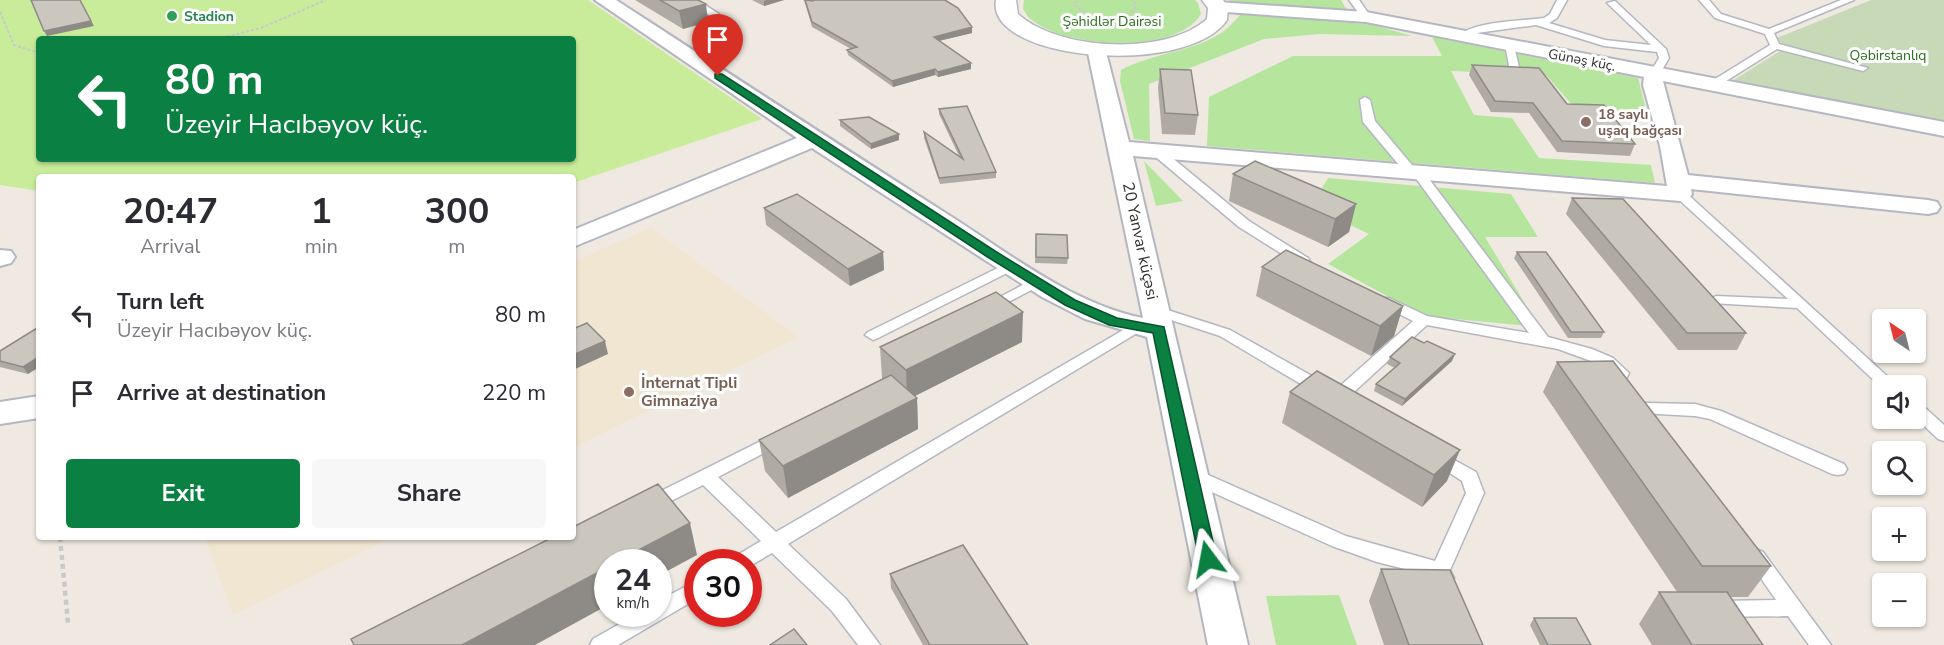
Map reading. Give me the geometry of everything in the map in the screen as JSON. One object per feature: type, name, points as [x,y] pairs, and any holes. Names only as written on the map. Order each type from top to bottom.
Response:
[{"type":"main road","points":[[1006,0],[1006,12],[1022,28],[1054,40],[1096,48],[1141,49],[1181,42],[1208,30],[1217,20],[1215,3]]},
{"type":"street","points":[[604,0],[814,140],[1035,282],[1088,311],[1114,322],[1150,322]]},
{"type":"street","name":"Günəş küç.","points":[[1215,3],[1366,17],[1654,75],[1944,129]]},
{"type":"street","name":"20 Yanvar küçəsi","points":[[1096,48],[1121,148],[1150,322],[1189,474],[1228,645]]},
{"type":"street","points":[[1654,75],[1653,85],[1671,146],[1680,188]]},
{"type":"street","points":[[576,238],[814,140]]},
{"type":"street","points":[[1121,148],[1416,174],[1680,188],[1928,207]]},
{"type":"street","points":[[0,413],[36,407]]},
{"type":"lane","points":[[690,0],[714,14]]},
{"type":"lane","points":[[1354,0],[1366,17]]},
{"type":"lane","points":[[1463,37],[1475,30],[1538,23],[1554,16],[1562,0]]},
{"type":"lane","points":[[1704,0],[1718,16],[1769,32],[1849,0]]},
{"type":"lane","points":[[1612,3],[1661,49],[1664,58],[1654,75]]},
{"type":"lane","points":[[1538,23],[1604,43],[1661,49]]},
{"type":"lane","points":[[1769,32],[1775,46]]},
{"type":"lane","points":[[1509,46],[1515,71]]},
{"type":"lane","points":[[1711,86],[1775,46],[1863,68]]},
{"type":"lane","points":[[1365,100],[1370,122],[1416,174],[1542,342]]},
{"type":"lane","points":[[1155,150],[1248,228],[1276,248],[1318,268]]},
{"type":"lane","points":[[1680,188],[1878,375]]},
{"type":"lane","points":[[873,335],[1010,266]]},
{"type":"lane","points":[[974,314],[1035,282]]},
{"type":"lane","points":[[1371,294],[1424,320],[1583,350],[1617,366],[1627,382]]},
{"type":"lane","points":[[1716,300],[1802,304]]},
{"type":"lane","points":[[762,550],[1150,322],[1225,333],[1342,401],[1424,320]]},
{"type":"lane","points":[[1660,428],[1642,404],[1715,415],[1838,469]]},
{"type":"lane","points":[[1926,418],[1944,435]]},
{"type":"lane","points":[[632,513],[796,429]]},
{"type":"lane","points":[[1419,447],[1470,477],[1475,493],[1440,570],[1449,591]]},
{"type":"lane","points":[[1189,474],[1339,541],[1377,554],[1440,570]]},
{"type":"lane","points":[[705,476],[839,605],[870,645]]},
{"type":"lane","points":[[1744,542],[1821,645]]},
{"type":"lane","points":[[1702,610],[1794,608]]},
{"type":"lane","points":[[600,645],[631,627]]},
{"type":"path","points":[[229,36],[261,28],[326,0]]},
{"type":"path","points":[[1077,0],[1075,5],[1082,11],[1096,16],[1114,16],[1134,11],[1136,4],[1132,0]]},
{"type":"path","points":[[0,12],[14,45],[36,52]]},
{"type":"path","points":[[60,540],[68,623]]},
{"type":"shaded area","name":"İnternat Tipli Gimnaziya","points":[[651,228],[798,337],[576,447],[576,261]]},
{"type":"shaded area","points":[[206,540],[386,540],[233,615]]},
{"type":"green space","points":[[0,0],[588,0],[762,119],[576,182],[576,174],[36,174],[36,191],[0,185]]},
{"type":"green space","name":"Şəhidlər Dairəsi","points":[[1024,0],[1195,0],[1201,14],[1188,27],[1169,36],[1120,43],[1094,41],[1069,37],[1048,29],[1028,17],[1023,9]]},
{"type":"green space","points":[[1229,0],[1341,0],[1348,12],[1234,5]]},
{"type":"green space","name":"Qəbirstanlıq","points":[[1871,0],[1944,0],[1944,122],[1729,83],[1788,46],[1774,39]]},
{"type":"green space","points":[[1242,13],[1374,25],[1412,36],[1319,34],[1264,39],[1149,84],[1150,141],[1134,139],[1120,81],[1121,70],[1210,39],[1227,29]]},
{"type":"green space","points":[[1432,37],[1638,78],[1648,117],[1574,107],[1546,75],[1451,71],[1474,115],[1512,118],[1539,158],[1651,165],[1655,183],[1207,146],[1209,97],[1293,56],[1442,56]]},
{"type":"green space","points":[[1144,161],[1183,201],[1156,206]]},
{"type":"green space","points":[[1328,178],[1511,194],[1538,237],[1485,237],[1539,327],[1424,316],[1328,264],[1369,234],[1311,206]]},
{"type":"green space","points":[[1339,595],[1357,645],[1276,645],[1266,596]]},
{"type":"building","points":[[31,0],[80,0],[91,21],[44,31]]},
{"type":"building","points":[[660,0],[698,0],[706,4],[679,11]]},
{"type":"building","points":[[805,0],[945,0],[958,8],[972,27],[934,37],[971,63],[938,72],[935,69],[892,81],[847,50],[857,47],[812,22]]},
{"type":"building","points":[[1472,65],[1539,68],[1567,104],[1604,105],[1635,144],[1562,141],[1533,103],[1495,101]]},
{"type":"building","points":[[1160,69],[1191,70],[1198,115],[1165,113]]},
{"type":"building","points":[[967,106],[996,172],[939,178],[924,132],[963,159],[939,109]]},
{"type":"building","points":[[869,117],[899,134],[871,144],[840,120]]},
{"type":"building","points":[[1255,161],[1356,204],[1335,219],[1233,174]]},
{"type":"building","points":[[797,194],[883,252],[848,269],[764,208]]},
{"type":"building","points":[[1572,198],[1623,199],[1746,333],[1687,333]]},
{"type":"building","points":[[1036,234],[1067,235],[1068,258],[1036,257]]},
{"type":"building","points":[[1286,250],[1403,306],[1380,326],[1262,267]]},
{"type":"building","points":[[1517,252],[1546,252],[1604,332],[1571,332]]},
{"type":"building","points":[[996,292],[1023,312],[906,370],[880,347]]},
{"type":"building","points":[[587,323],[605,341],[576,354],[576,328]]},
{"type":"building","points":[[36,329],[36,359],[23,367],[0,361],[0,351]]},
{"type":"building","points":[[1412,337],[1455,354],[1405,399],[1376,384],[1400,363],[1390,357]]},
{"type":"building","points":[[1613,361],[1771,566],[1702,566],[1557,362]]},
{"type":"building","points":[[1317,371],[1460,450],[1434,475],[1290,392]]},
{"type":"building","points":[[891,375],[917,398],[783,466],[759,440]]},
{"type":"building","points":[[658,484],[690,523],[641,549],[594,549],[594,574],[462,645],[354,645],[351,639],[547,540],[576,540],[576,525]]},
{"type":"building","points":[[963,545],[1028,645],[930,645],[890,574]]},
{"type":"building","points":[[1381,569],[1450,570],[1483,645],[1409,645]]},
{"type":"building","points":[[1659,592],[1727,592],[1763,645],[1692,645]]},
{"type":"building","points":[[1534,618],[1576,618],[1591,645],[1548,645]]},
{"type":"building","points":[[794,629],[807,645],[770,645]]},
{"type":"place","name":"Stadion","points":[[172,16]]},
{"type":"place","name":"18 saylı uşaq bağçası","points":[[1586,122]]},
{"type":"place","name":"İnternat Tipli Gimnaziya","points":[[629,392]]},
{"type":"route","points":[[718,76],[1070,303],[1114,322],[1159,330],[1208,559]]}]
